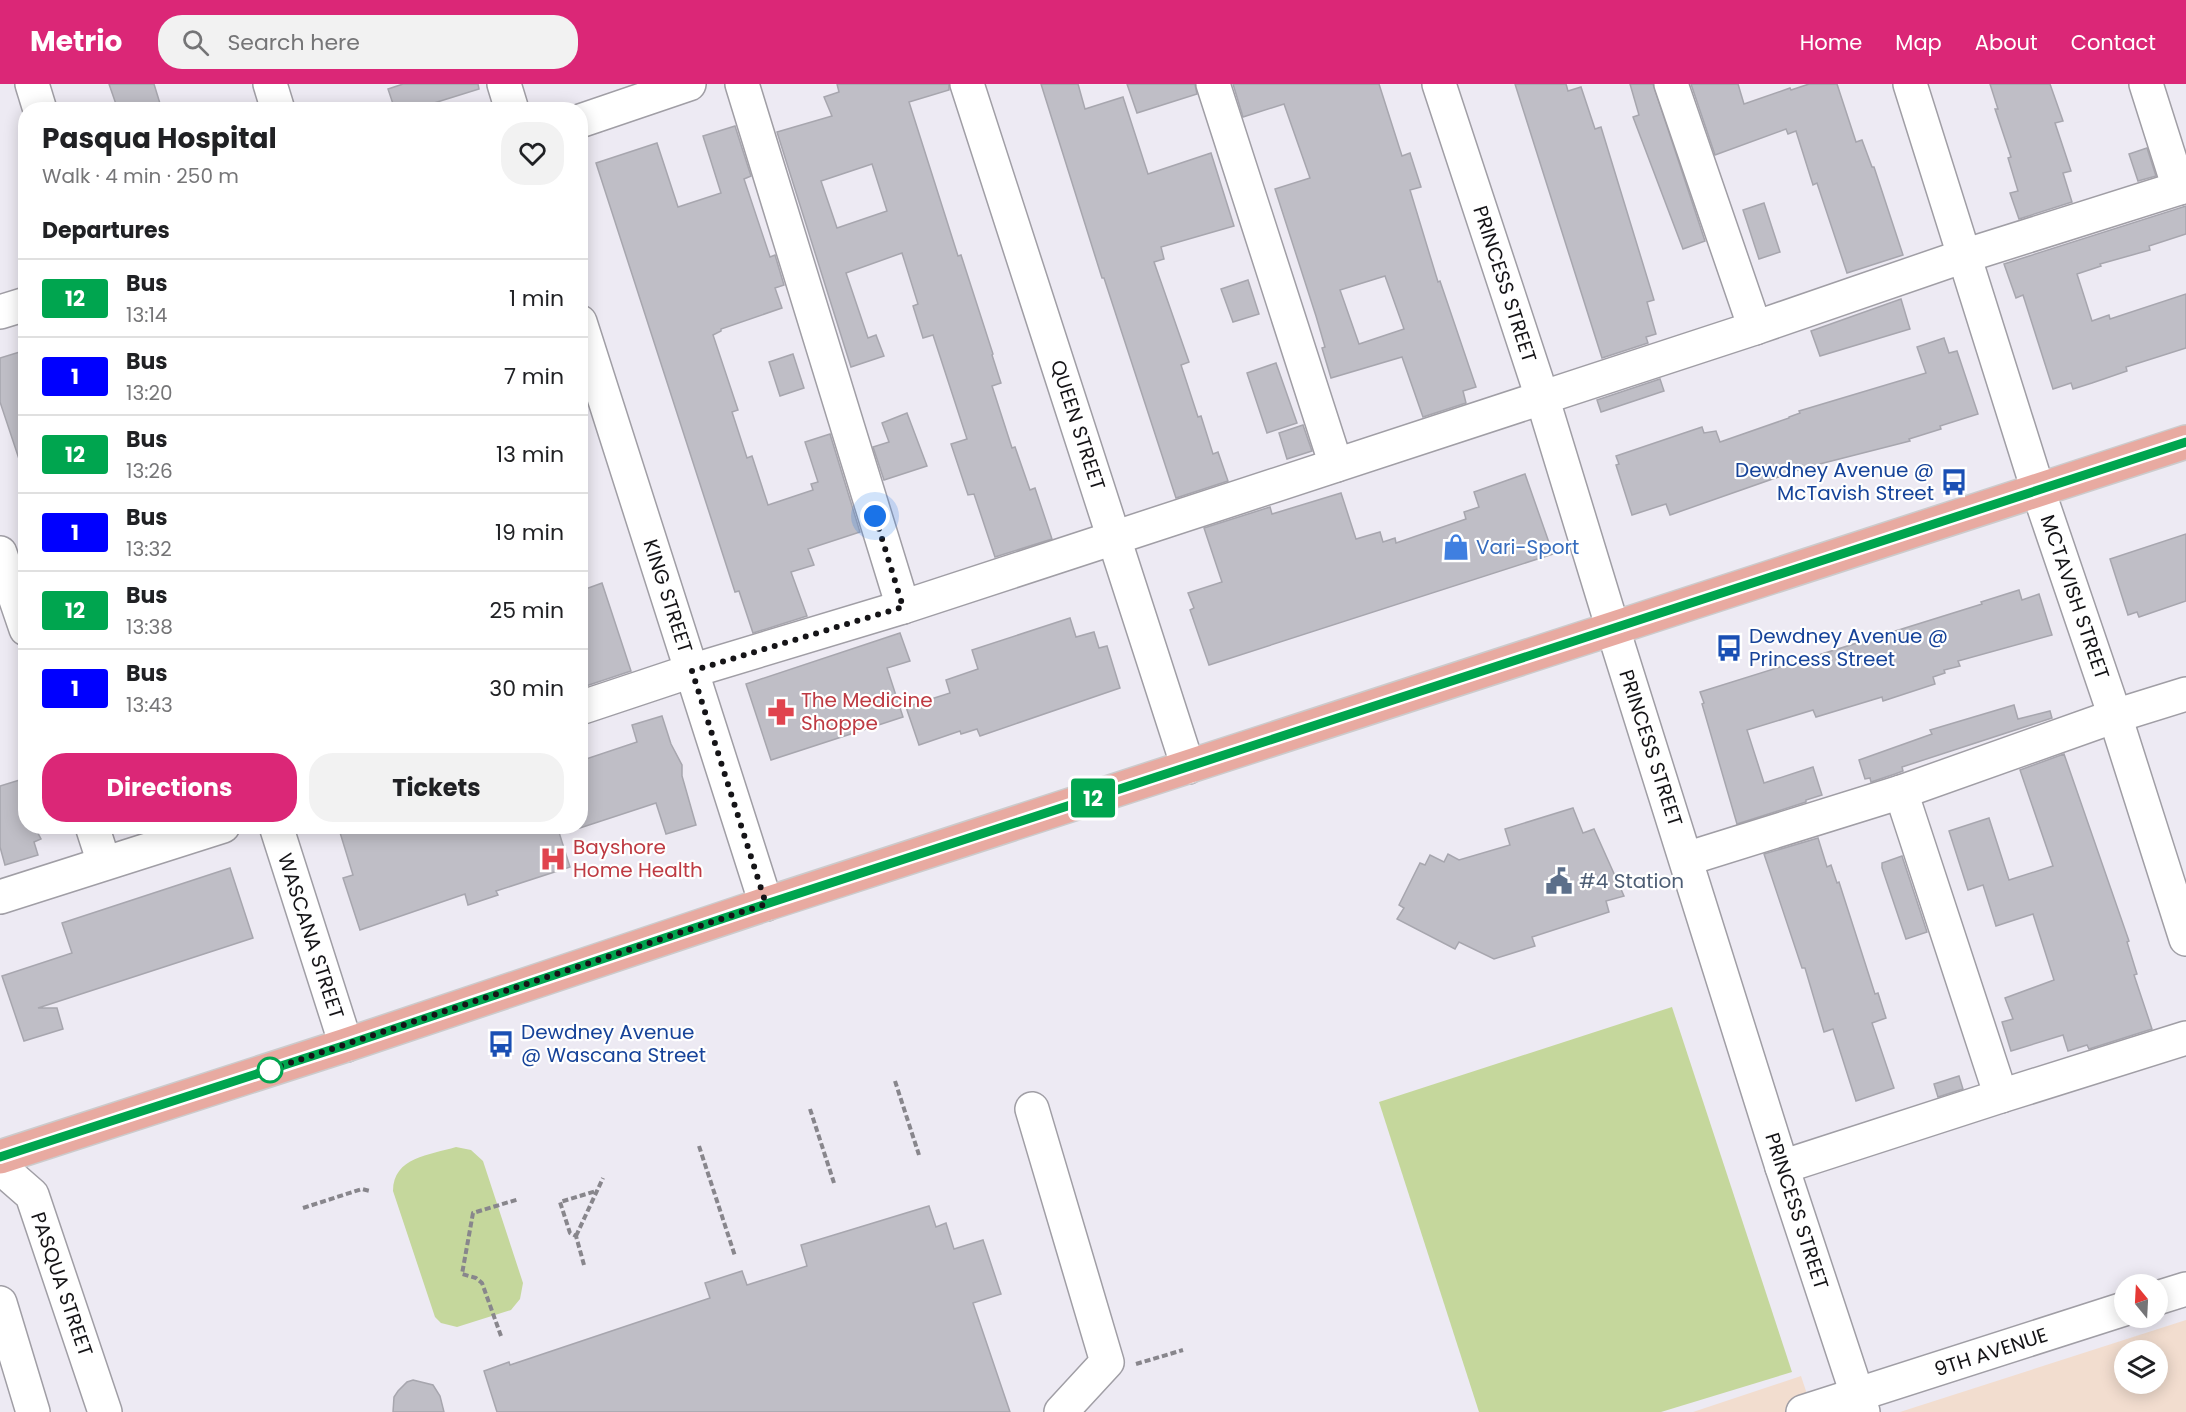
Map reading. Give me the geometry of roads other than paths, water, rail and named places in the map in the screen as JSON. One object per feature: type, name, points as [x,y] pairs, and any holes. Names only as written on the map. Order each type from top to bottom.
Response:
[{"type":"main road","points":[[0,1156],[346,1045],[766,904],[2186,442]]},
{"type":"street","points":[[32,84],[38,102]]},
{"type":"street","points":[[270,84],[276,102]]},
{"type":"street","points":[[504,84],[510,102]]},
{"type":"street","points":[[588,118],[689,84]]},
{"type":"street","points":[[742,84],[903,607]]},
{"type":"street","name":"QUEEN STREET","points":[[967,84],[1188,767]]},
{"type":"street","points":[[1213,84],[1336,465]]},
{"type":"street","name":"PRINCESS STREET","points":[[1439,84],[1542,397],[1612,629],[1782,1167],[1860,1403]]},
{"type":"street","points":[[1671,84],[1755,328]]},
{"type":"street","name":"MCTAVISH STREET","points":[[1910,84],[2038,490],[2115,716],[2186,939]]},
{"type":"street","points":[[588,705],[903,607],[1114,536],[1755,328],[1964,256],[2182,187],[2146,84]]},
{"type":"street","points":[[0,312],[18,306]]},
{"type":"street","name":"KING STREET","points":[[588,347],[766,904]]},
{"type":"street","points":[[0,553],[18,606]]},
{"type":"street","points":[[1686,859],[1901,792],[2115,716],[2186,694]]},
{"type":"street","points":[[1901,792],[2001,1096]]},
{"type":"street","points":[[95,834],[104,863]]},
{"type":"street","points":[[0,897],[197,834]]},
{"type":"street","name":"WASCANA STREET","points":[[279,834],[346,1045]]},
{"type":"street","points":[[1782,1167],[2186,1038]]},
{"type":"street","points":[[1032,1109],[1107,1362],[1061,1412]]},
{"type":"street","name":"PASQUA STREET","points":[[0,1167],[32,1196],[105,1412]]},
{"type":"street","points":[[2168,1295],[2186,1289]]},
{"type":"street","points":[[0,1303],[33,1412]]},
{"type":"street","name":"9TH AVENUE","points":[[1803,1412],[1860,1403],[2114,1313]]},
{"type":"place","name":"Dewdney Avenue @ McTavish Street","points":[[1954,482]]},
{"type":"place","name":"Vari-Sport","points":[[1456,547]]},
{"type":"place","name":"Dewdney Avenue @ Princess Street","points":[[1729,648]]},
{"type":"place","name":"The Medicine Shoppe","points":[[781,712]]},
{"type":"place","name":"Bayshore Home Health","points":[[553,859]]},
{"type":"place","name":"#4 Station","points":[[1559,881]]},
{"type":"place","name":"Dewdney Avenue @ Wascana Street","points":[[501,1044]]}]
